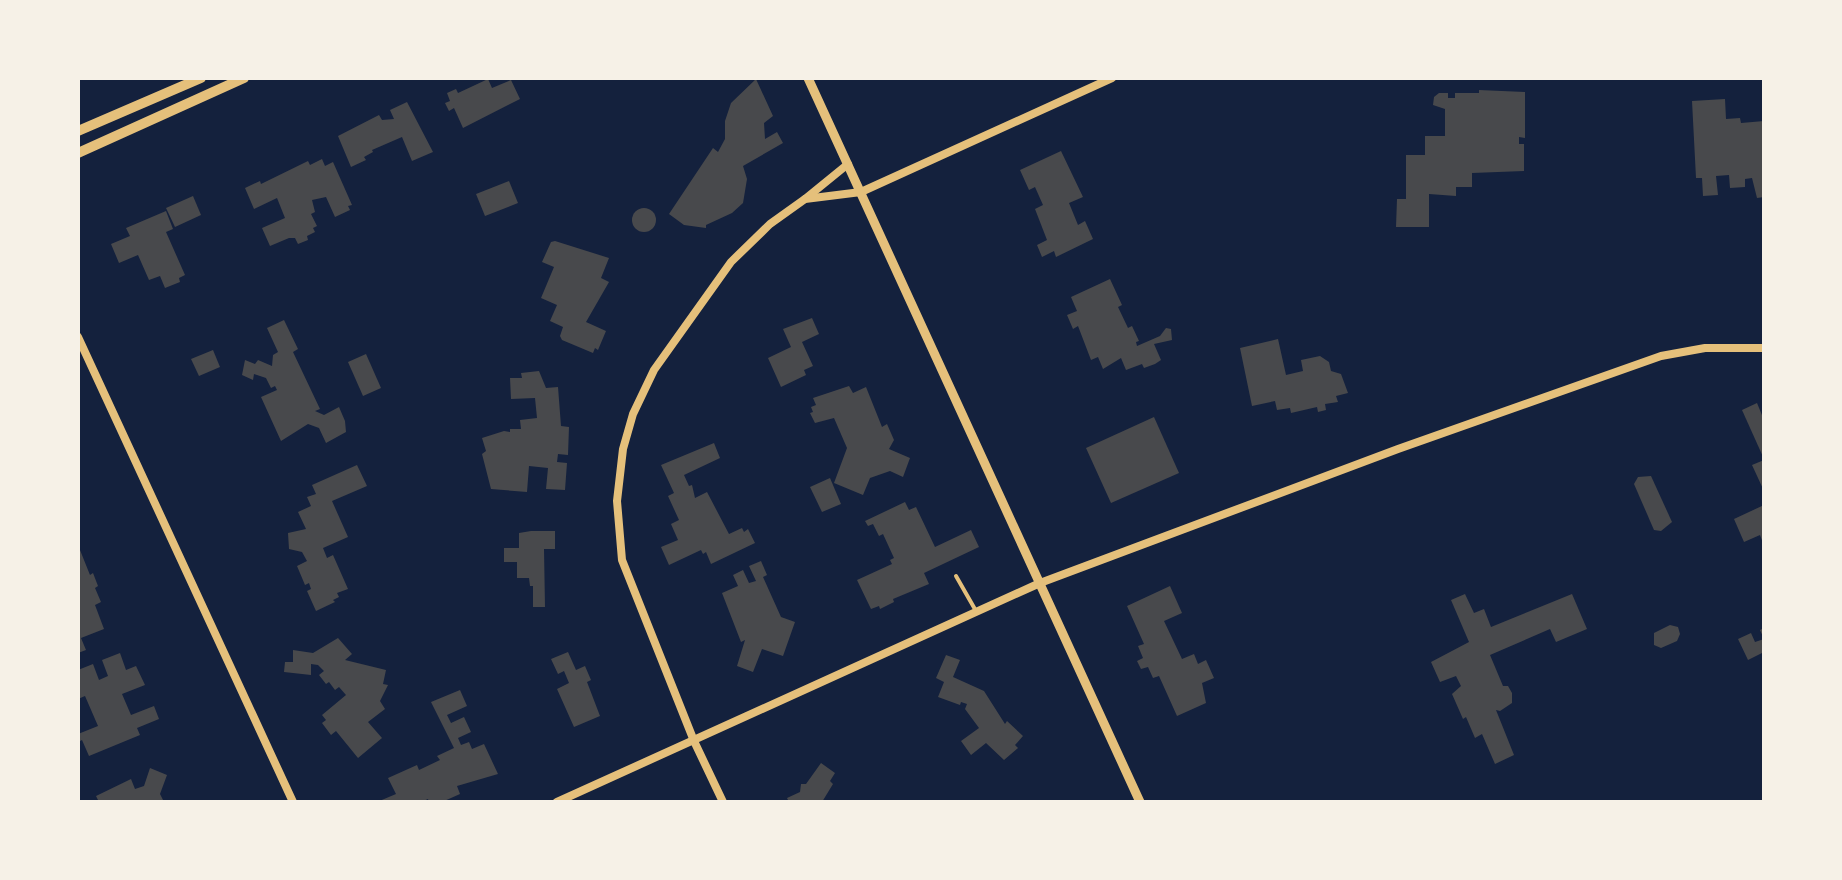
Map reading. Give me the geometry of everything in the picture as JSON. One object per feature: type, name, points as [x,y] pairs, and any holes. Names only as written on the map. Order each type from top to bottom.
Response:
[{"type":"main road","points":[[78,131],[200,78]]},
{"type":"main road","points":[[78,153],[244,78]]},
{"type":"street","points":[[808,78],[1140,802]]},
{"type":"street","points":[[805,198],[860,192],[1112,78]]},
{"type":"street","points":[[723,802],[694,741],[622,560],[616,501],[623,449],[654,370],[731,262],[770,224],[848,164]]},
{"type":"street","points":[[78,336],[292,802]]},
{"type":"street","points":[[557,802],[1040,583],[1661,356],[1705,348],[1764,348]]},
{"type":"lane","points":[[956,576],[976,611]]},
{"type":"building","points":[[488,79],[492,88],[511,80],[520,99],[463,128],[454,108],[449,111],[445,103],[450,101],[447,93],[456,89],[458,93]]},
{"type":"building","points":[[756,79],[773,116],[764,123],[765,139],[777,132],[783,143],[743,166],[747,179],[743,203],[732,213],[706,228],[684,225],[669,214],[713,148],[718,152],[725,139],[731,103]]},
{"type":"building","points":[[1525,92],[1525,138],[1519,137],[1519,144],[1524,144],[1524,171],[1472,173],[1472,187],[1456,187],[1456,196],[1429,194],[1429,227],[1396,227],[1397,199],[1406,199],[1406,155],[1425,155],[1425,136],[1445,136],[1445,109],[1433,105],[1434,97],[1448,93],[1448,98],[1455,98],[1455,93]]},
{"type":"building","points":[[1725,99],[1726,119],[1740,118],[1741,123],[1764,121],[1764,197],[1757,198],[1752,178],[1745,179],[1745,187],[1730,188],[1729,175],[1716,176],[1718,195],[1703,196],[1702,178],[1696,178],[1692,101]]},
{"type":"building","points":[[407,102],[433,152],[412,161],[402,137],[372,150],[364,157],[366,160],[351,167],[338,136],[379,115],[382,120],[394,119],[390,110]]},
{"type":"building","points":[[1061,151],[1083,197],[1069,203],[1078,225],[1085,221],[1093,239],[1056,257],[1054,251],[1042,257],[1037,245],[1047,240],[1035,209],[1043,205],[1035,187],[1029,190],[1020,170]]},
{"type":"building","points":[[322,159],[325,166],[333,162],[352,205],[348,206],[350,210],[335,217],[326,197],[312,200],[315,212],[311,214],[317,226],[307,236],[308,240],[298,244],[295,238],[289,238],[270,246],[262,228],[285,218],[277,198],[254,209],[245,188],[308,161],[310,165]]},
{"type":"building","points":[[509,181],[518,203],[485,216],[476,194]]},
{"type":"building","points":[[193,196],[201,215],[175,227],[166,208]]},
{"type":"building","points":[[644,208],[653,211],[653,229],[644,232],[635,229],[632,220],[635,211]]},
{"type":"building","points":[[166,211],[173,229],[166,232],[185,275],[179,278],[180,282],[165,288],[160,276],[149,280],[138,255],[119,263],[111,244],[130,236],[126,228]]},
{"type":"building","points":[[555,241],[609,258],[601,278],[609,282],[586,322],[606,331],[593,353],[562,340],[563,327],[550,321],[557,305],[541,298],[554,267],[542,262]]},
{"type":"building","points":[[1110,279],[1122,305],[1118,307],[1139,341],[1137,346],[1160,336],[1166,328],[1171,329],[1172,340],[1154,344],[1161,360],[1155,364],[1126,370],[1121,358],[1103,369],[1098,357],[1091,360],[1078,326],[1073,329],[1067,315],[1077,311],[1071,297]]},
{"type":"building","points":[[812,318],[819,334],[802,342],[813,366],[804,370],[806,375],[781,387],[768,358],[791,347],[783,329]]},
{"type":"building","points":[[284,320],[298,349],[293,352],[320,409],[315,411],[324,415],[339,407],[345,421],[346,432],[326,443],[319,428],[308,424],[281,441],[261,397],[277,390],[275,386],[271,388],[266,378],[254,374],[253,380],[242,375],[245,360],[272,366],[273,355],[278,352],[267,328]]},
{"type":"building","points":[[1278,339],[1286,375],[1303,371],[1301,360],[1320,356],[1329,362],[1331,371],[1341,374],[1348,393],[1336,396],[1338,402],[1325,404],[1326,410],[1318,412],[1317,407],[1291,413],[1290,408],[1277,410],[1275,401],[1252,406],[1240,348]]},
{"type":"building","points":[[213,350],[220,367],[199,376],[191,359]]},
{"type":"building","points":[[366,354],[381,388],[363,396],[348,362]]},
{"type":"building","points":[[539,371],[546,388],[558,387],[561,426],[569,427],[568,455],[558,454],[557,462],[567,463],[565,490],[546,489],[548,468],[529,466],[527,492],[491,489],[482,438],[521,429],[520,420],[537,418],[535,398],[511,399],[510,378]]},
{"type":"building","points":[[849,386],[853,393],[866,387],[882,427],[887,424],[894,440],[889,449],[910,458],[903,477],[890,471],[870,478],[863,495],[834,483],[847,448],[834,418],[815,423],[810,413],[816,405],[813,398]]},
{"type":"building","points":[[1757,403],[1764,420],[1764,459],[1742,410]]},
{"type":"building","points":[[1154,417],[1179,473],[1111,503],[1086,448]]},
{"type":"building","points":[[714,443],[720,458],[684,475],[695,498],[707,492],[729,534],[748,529],[755,543],[711,564],[701,550],[669,565],[661,547],[678,540],[671,524],[679,520],[668,496],[674,493],[661,465]]},
{"type":"building","points":[[1764,460],[1764,491],[1752,465]]},
{"type":"building","points":[[357,465],[367,486],[332,501],[348,537],[323,548],[327,558],[333,555],[348,589],[337,593],[335,602],[316,611],[307,591],[311,589],[309,583],[305,585],[297,566],[307,561],[302,552],[289,549],[288,533],[306,529],[298,512],[311,506],[307,497],[316,494],[312,485]]},
{"type":"building","points":[[1651,476],[1672,522],[1661,531],[1654,530],[1634,484],[1638,477]]},
{"type":"building","points":[[830,478],[841,504],[822,512],[810,487]]},
{"type":"building","points":[[905,502],[909,510],[916,507],[935,547],[971,530],[979,547],[924,573],[929,584],[880,609],[871,609],[857,580],[892,564],[890,560],[894,558],[883,534],[879,536],[873,524],[868,526],[865,521]]},
{"type":"building","points":[[1764,505],[1764,546],[1760,535],[1744,542],[1734,519]]},
{"type":"building","points":[[555,531],[555,549],[544,549],[545,607],[533,607],[533,586],[529,578],[517,578],[517,562],[504,562],[504,548],[519,548],[519,533]]},
{"type":"building","points":[[78,545],[98,586],[95,588],[101,602],[95,605],[104,629],[81,638],[86,650],[78,653]]},
{"type":"building","points":[[761,561],[767,575],[763,577],[781,617],[795,622],[783,656],[762,649],[753,672],[737,666],[745,640],[741,642],[722,593],[738,586],[733,575],[743,570],[749,583],[756,581],[749,566]]},
{"type":"building","points":[[1170,586],[1182,613],[1164,621],[1182,659],[1194,654],[1198,664],[1206,660],[1214,678],[1202,683],[1206,703],[1177,716],[1159,676],[1153,678],[1148,667],[1141,669],[1137,661],[1143,658],[1138,646],[1144,644],[1127,606]]},
{"type":"building","points":[[1465,594],[1474,613],[1484,609],[1491,627],[1572,594],[1587,629],[1556,642],[1550,629],[1490,655],[1503,686],[1508,686],[1512,693],[1512,703],[1496,710],[1514,755],[1495,764],[1482,734],[1475,738],[1466,717],[1463,719],[1452,694],[1461,686],[1456,676],[1440,682],[1431,662],[1469,642],[1451,600]]},
{"type":"building","points":[[1670,625],[1678,627],[1677,641],[1661,648],[1654,645],[1654,633]]},
{"type":"building","points":[[1751,633],[1755,642],[1764,639],[1764,652],[1748,660],[1738,639]]},
{"type":"building","points":[[338,638],[352,654],[345,660],[386,670],[383,684],[388,685],[380,701],[385,709],[368,722],[382,738],[358,758],[336,731],[331,735],[322,723],[326,720],[322,715],[346,695],[339,687],[335,690],[329,682],[326,684],[319,675],[324,671],[318,665],[311,664],[311,675],[284,672],[285,662],[293,662],[293,650],[313,653]]},
{"type":"building","points":[[568,652],[576,670],[585,666],[600,716],[574,727],[557,689],[569,683],[564,671],[558,674],[551,659]]},
{"type":"building","points":[[120,653],[126,670],[136,666],[145,685],[122,694],[131,715],[154,706],[159,719],[137,728],[140,735],[89,756],[82,740],[78,742],[78,734],[98,726],[85,696],[78,699],[78,670],[93,664],[99,680],[108,676],[102,660]]},
{"type":"building","points":[[946,655],[960,660],[953,677],[984,691],[1005,724],[1007,721],[1023,736],[1015,745],[1018,748],[1004,760],[986,743],[971,755],[961,741],[979,728],[965,709],[967,704],[938,697],[944,682],[936,678]]},
{"type":"building","points":[[460,690],[467,706],[447,715],[451,723],[464,717],[471,732],[458,738],[461,745],[469,742],[472,749],[484,744],[498,774],[457,786],[460,794],[442,802],[377,802],[396,794],[388,778],[417,765],[419,770],[454,748],[431,702]]},
{"type":"building","points":[[821,763],[835,773],[822,802],[789,802],[787,798],[800,792],[801,784],[806,784]]},
{"type":"building","points":[[150,768],[167,775],[160,794],[164,802],[99,802],[96,796],[131,779],[135,789],[144,786]]}]
